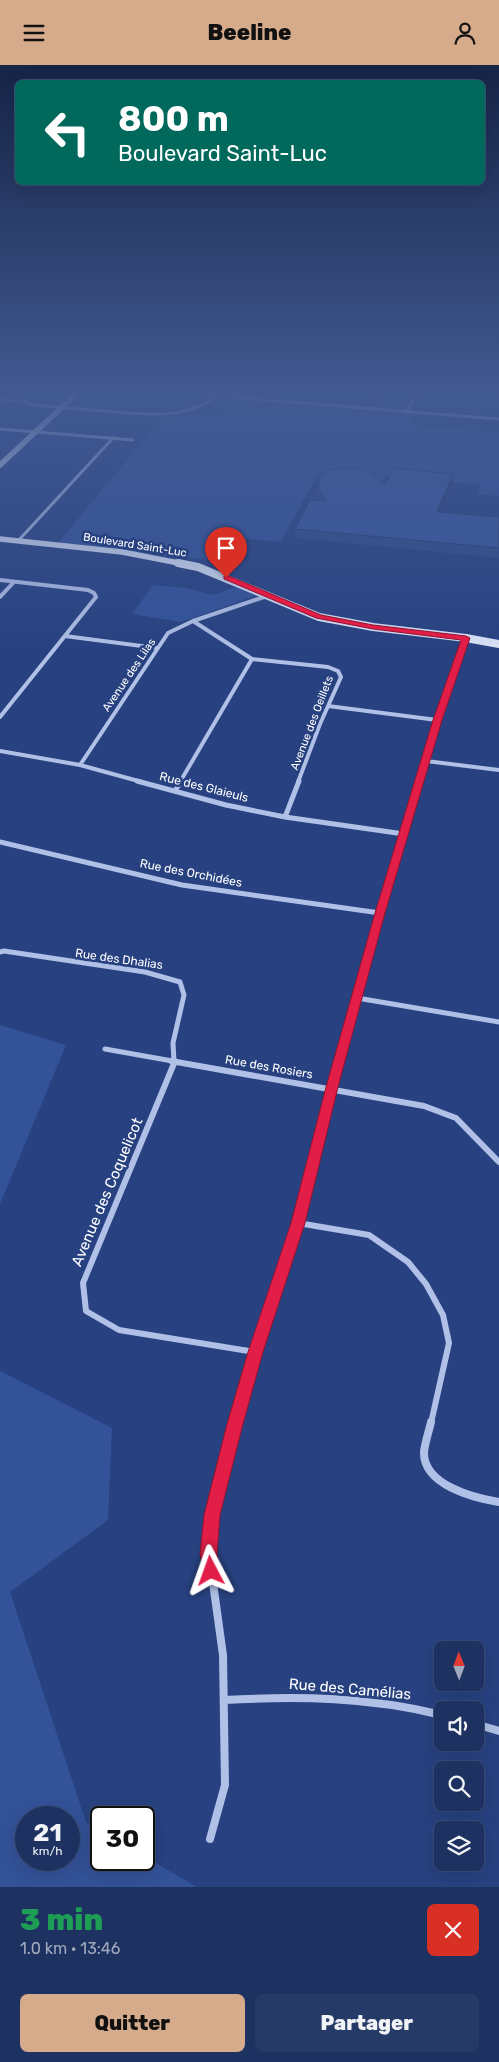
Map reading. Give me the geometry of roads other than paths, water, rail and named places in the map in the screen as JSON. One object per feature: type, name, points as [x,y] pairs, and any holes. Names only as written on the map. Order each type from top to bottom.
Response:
[{"type":"street","points":[[18,541],[74,480]]},
{"type":"street","name":"Boulevard Saint-Luc","points":[[0,539],[122,552],[198,567],[319,617],[373,627],[466,638],[499,644]]},
{"type":"street","points":[[0,580],[94,593],[96,597],[0,717]]},
{"type":"street","points":[[0,597],[14,582]]},
{"type":"street","name":"Avenue des Lilas","points":[[80,765],[168,633],[193,621],[267,595]]},
{"type":"street","name":"Avenue des Oeillets","points":[[193,621],[252,659],[328,667],[338,671],[341,677],[285,817]]},
{"type":"street","points":[[65,637],[157,648]]},
{"type":"street","points":[[210,1839],[225,1785],[224,1655],[209,1554],[212,1515],[256,1352],[298,1223],[380,913],[437,720],[466,638]]},
{"type":"street","name":"Boulevard Saint-Luc","points":[[466,638],[499,638]]},
{"type":"street","points":[[175,791],[252,659]]},
{"type":"street","points":[[328,706],[437,720]]},
{"type":"street","name":"Rue des Glaieuls","points":[[0,751],[80,765],[226,805],[285,817],[404,834]]},
{"type":"street","points":[[426,761],[499,770]]},
{"type":"street","name":"Rue des Orchidées","points":[[0,841],[182,885],[380,913]]},
{"type":"street","name":"Rue des Dhalias","points":[[0,945],[2,951],[164,975],[180,982],[184,995],[173,1043],[175,1060]]},
{"type":"street","points":[[357,998],[499,1022]]},
{"type":"street","name":"Rue des Rosiers","points":[[105,1049],[424,1106],[456,1118],[499,1162]]},
{"type":"street","name":"Avenue des Coquelicot","points":[[175,1060],[83,1283],[86,1311],[119,1330],[256,1352]]},
{"type":"street","points":[[298,1223],[369,1235],[408,1262],[426,1284],[443,1315],[449,1343],[424,1453],[425,1463],[439,1479],[453,1490],[499,1502]]},
{"type":"street","name":"Rue des Camélias","points":[[225,1700],[319,1697],[372,1701],[434,1713]]},
{"type":"street","points":[[484,1727],[499,1731]]}]
